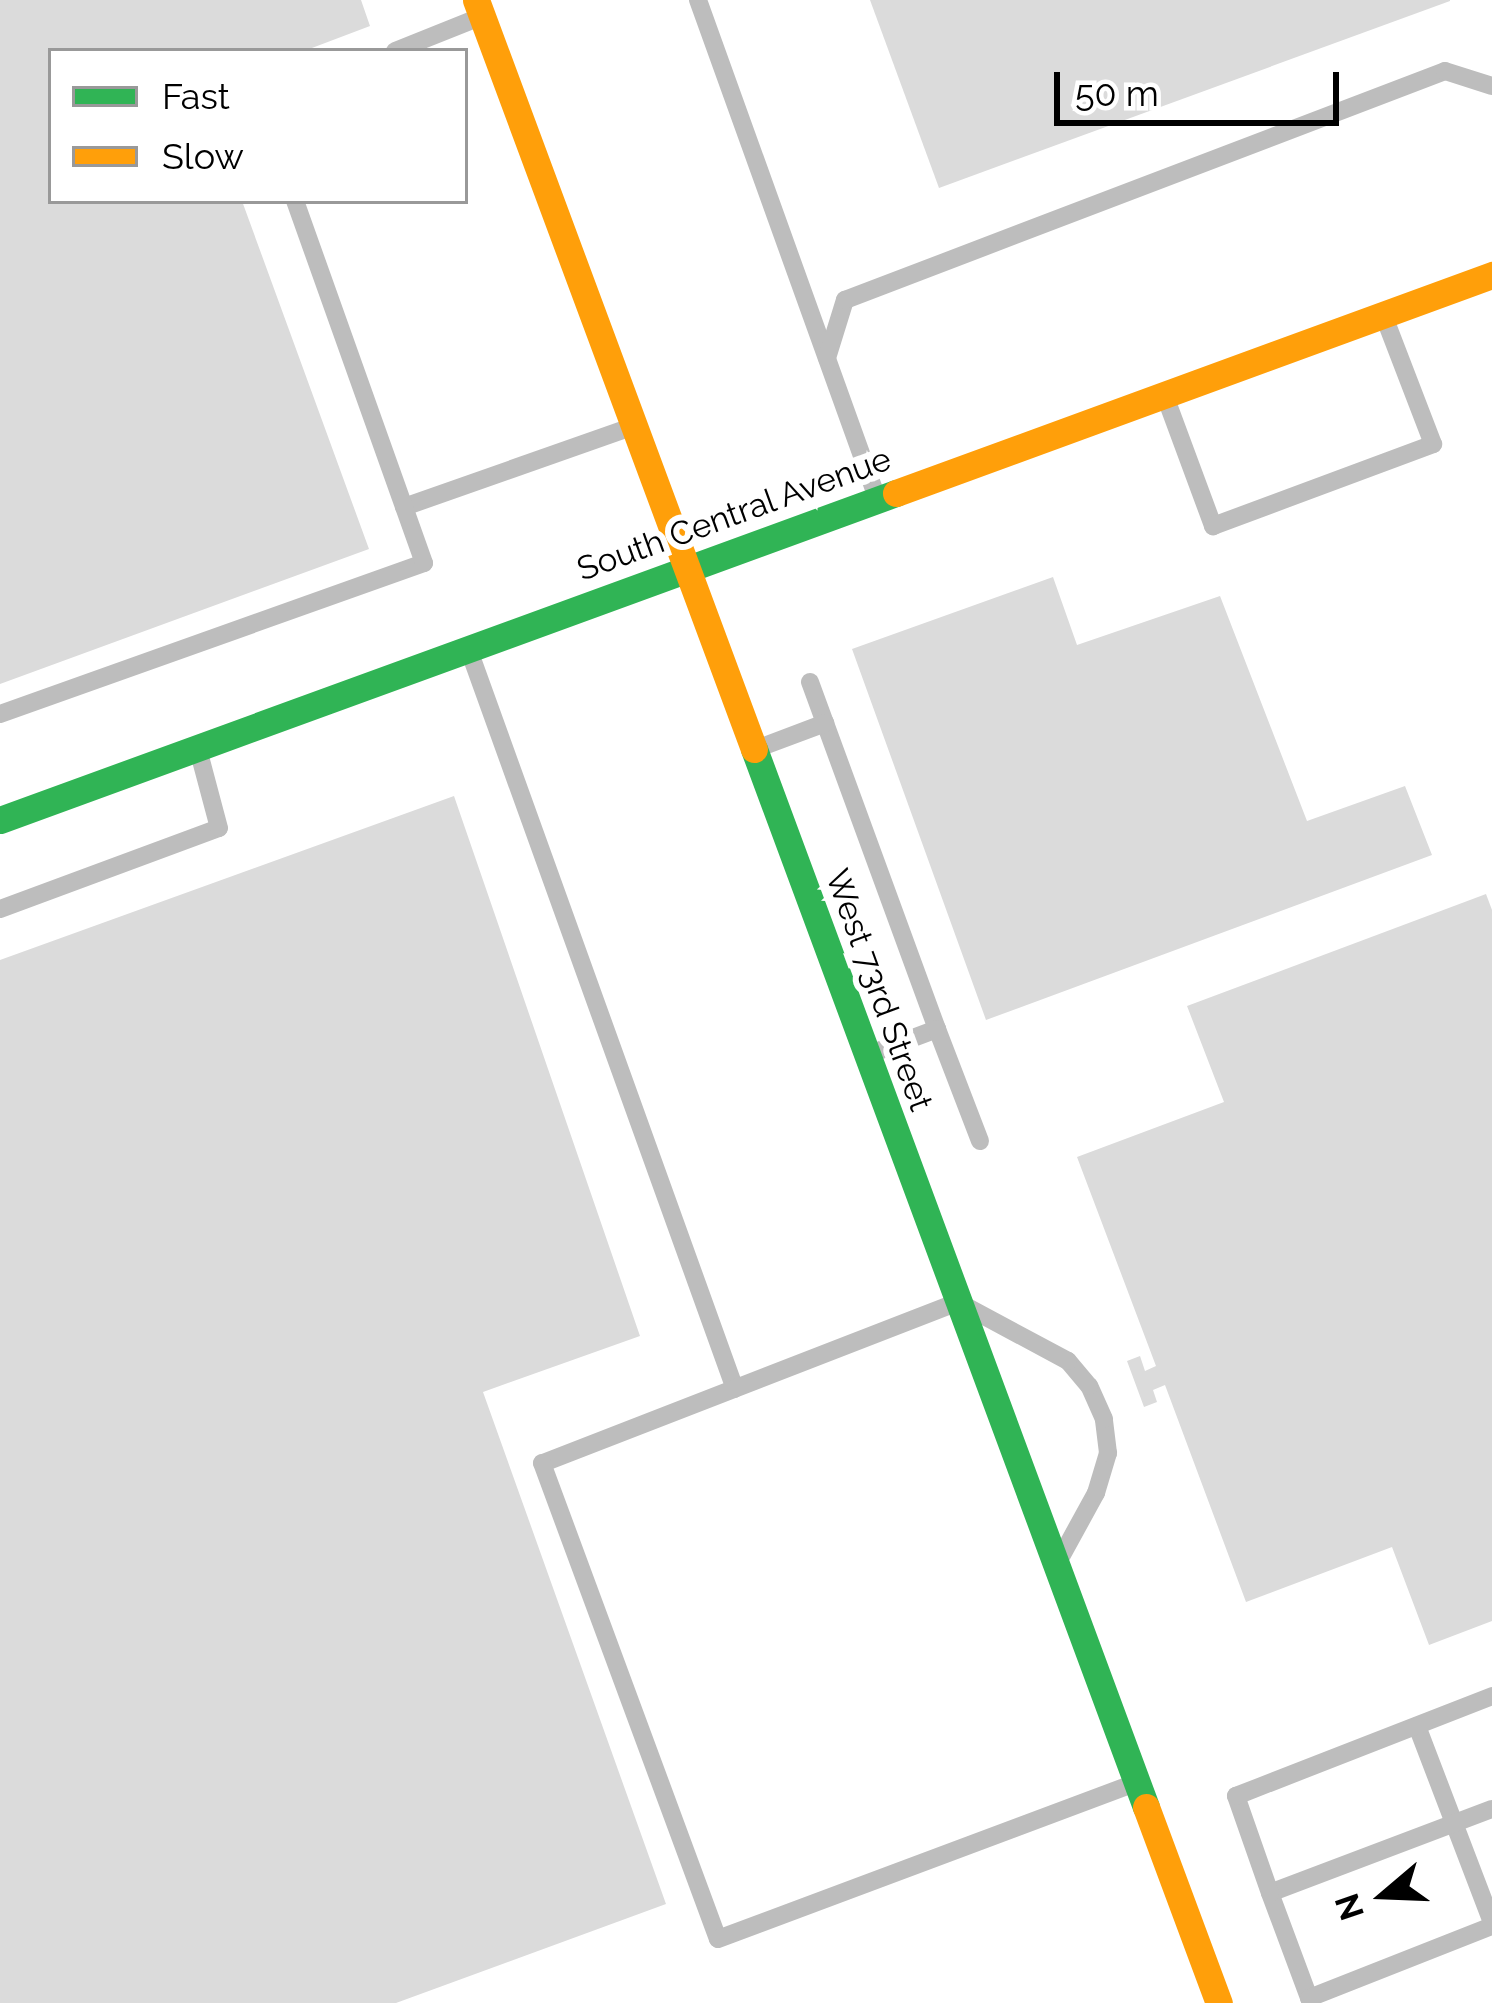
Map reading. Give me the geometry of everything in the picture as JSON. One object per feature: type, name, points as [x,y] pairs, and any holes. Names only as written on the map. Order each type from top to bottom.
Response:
[{"type":"street","name":"West 73rd Street","points":[[479,8],[1219,2003]]},
{"type":"street","name":"South Central Avenue","points":[[0,820],[1492,275]]},
{"type":"lane","points":[[698,0],[878,500]]},
{"type":"lane","points":[[401,48],[479,8]]},
{"type":"lane","points":[[827,358],[844,300],[1445,71],[1492,86]]},
{"type":"lane","points":[[0,714],[424,563],[296,204]]},
{"type":"lane","points":[[1165,395],[1214,526],[1432,444],[1383,315]]},
{"type":"lane","points":[[404,507],[632,427]]},
{"type":"lane","points":[[469,649],[735,1389]]},
{"type":"lane","points":[[810,682],[980,1142]]},
{"type":"lane","points":[[752,751],[824,723]]},
{"type":"lane","points":[[0,909],[219,828],[197,748]]},
{"type":"lane","points":[[866,1056],[938,1030]]},
{"type":"lane","points":[[1056,1565],[1096,1493],[1108,1454],[1104,1419],[1090,1386],[1068,1361],[958,1302],[542,1463],[718,1939],[1137,1783]]},
{"type":"lane","points":[[1417,1726],[1492,1924],[1309,1998],[1236,1796],[1492,1696]]},
{"type":"lane","points":[[1270,1894],[1492,1809]]},
{"type":"building","points":[[0,0],[361,0],[370,26],[312,48],[48,48],[48,204],[243,204],[369,549],[0,684]]},
{"type":"building","points":[[870,0],[1450,0],[1450,1],[939,188]]},
{"type":"building","points":[[1053,577],[1077,645],[1220,596],[1307,821],[1405,786],[1432,855],[986,1020],[852,649]]},
{"type":"building","points":[[454,796],[640,1336],[483,1392],[666,1904],[396,2003],[0,2003],[0,960]]},
{"type":"building","points":[[1486,894],[1492,910],[1492,1621],[1429,1645],[1392,1547],[1246,1602],[1165,1385],[1153,1390],[1157,1402],[1144,1407],[1127,1361],[1140,1356],[1145,1371],[1156,1366],[1077,1157],[1224,1102],[1187,1006]]},
{"type":"traffic: fast","points":[[0,820],[896,493]]},
{"type":"traffic: fast","points":[[754,749],[1146,1807]]},
{"type":"traffic: slow","points":[[476,0],[754,749]]},
{"type":"traffic: slow","points":[[896,493],[1492,275]]},
{"type":"traffic: slow","points":[[1146,1807],[1219,2003]]}]
